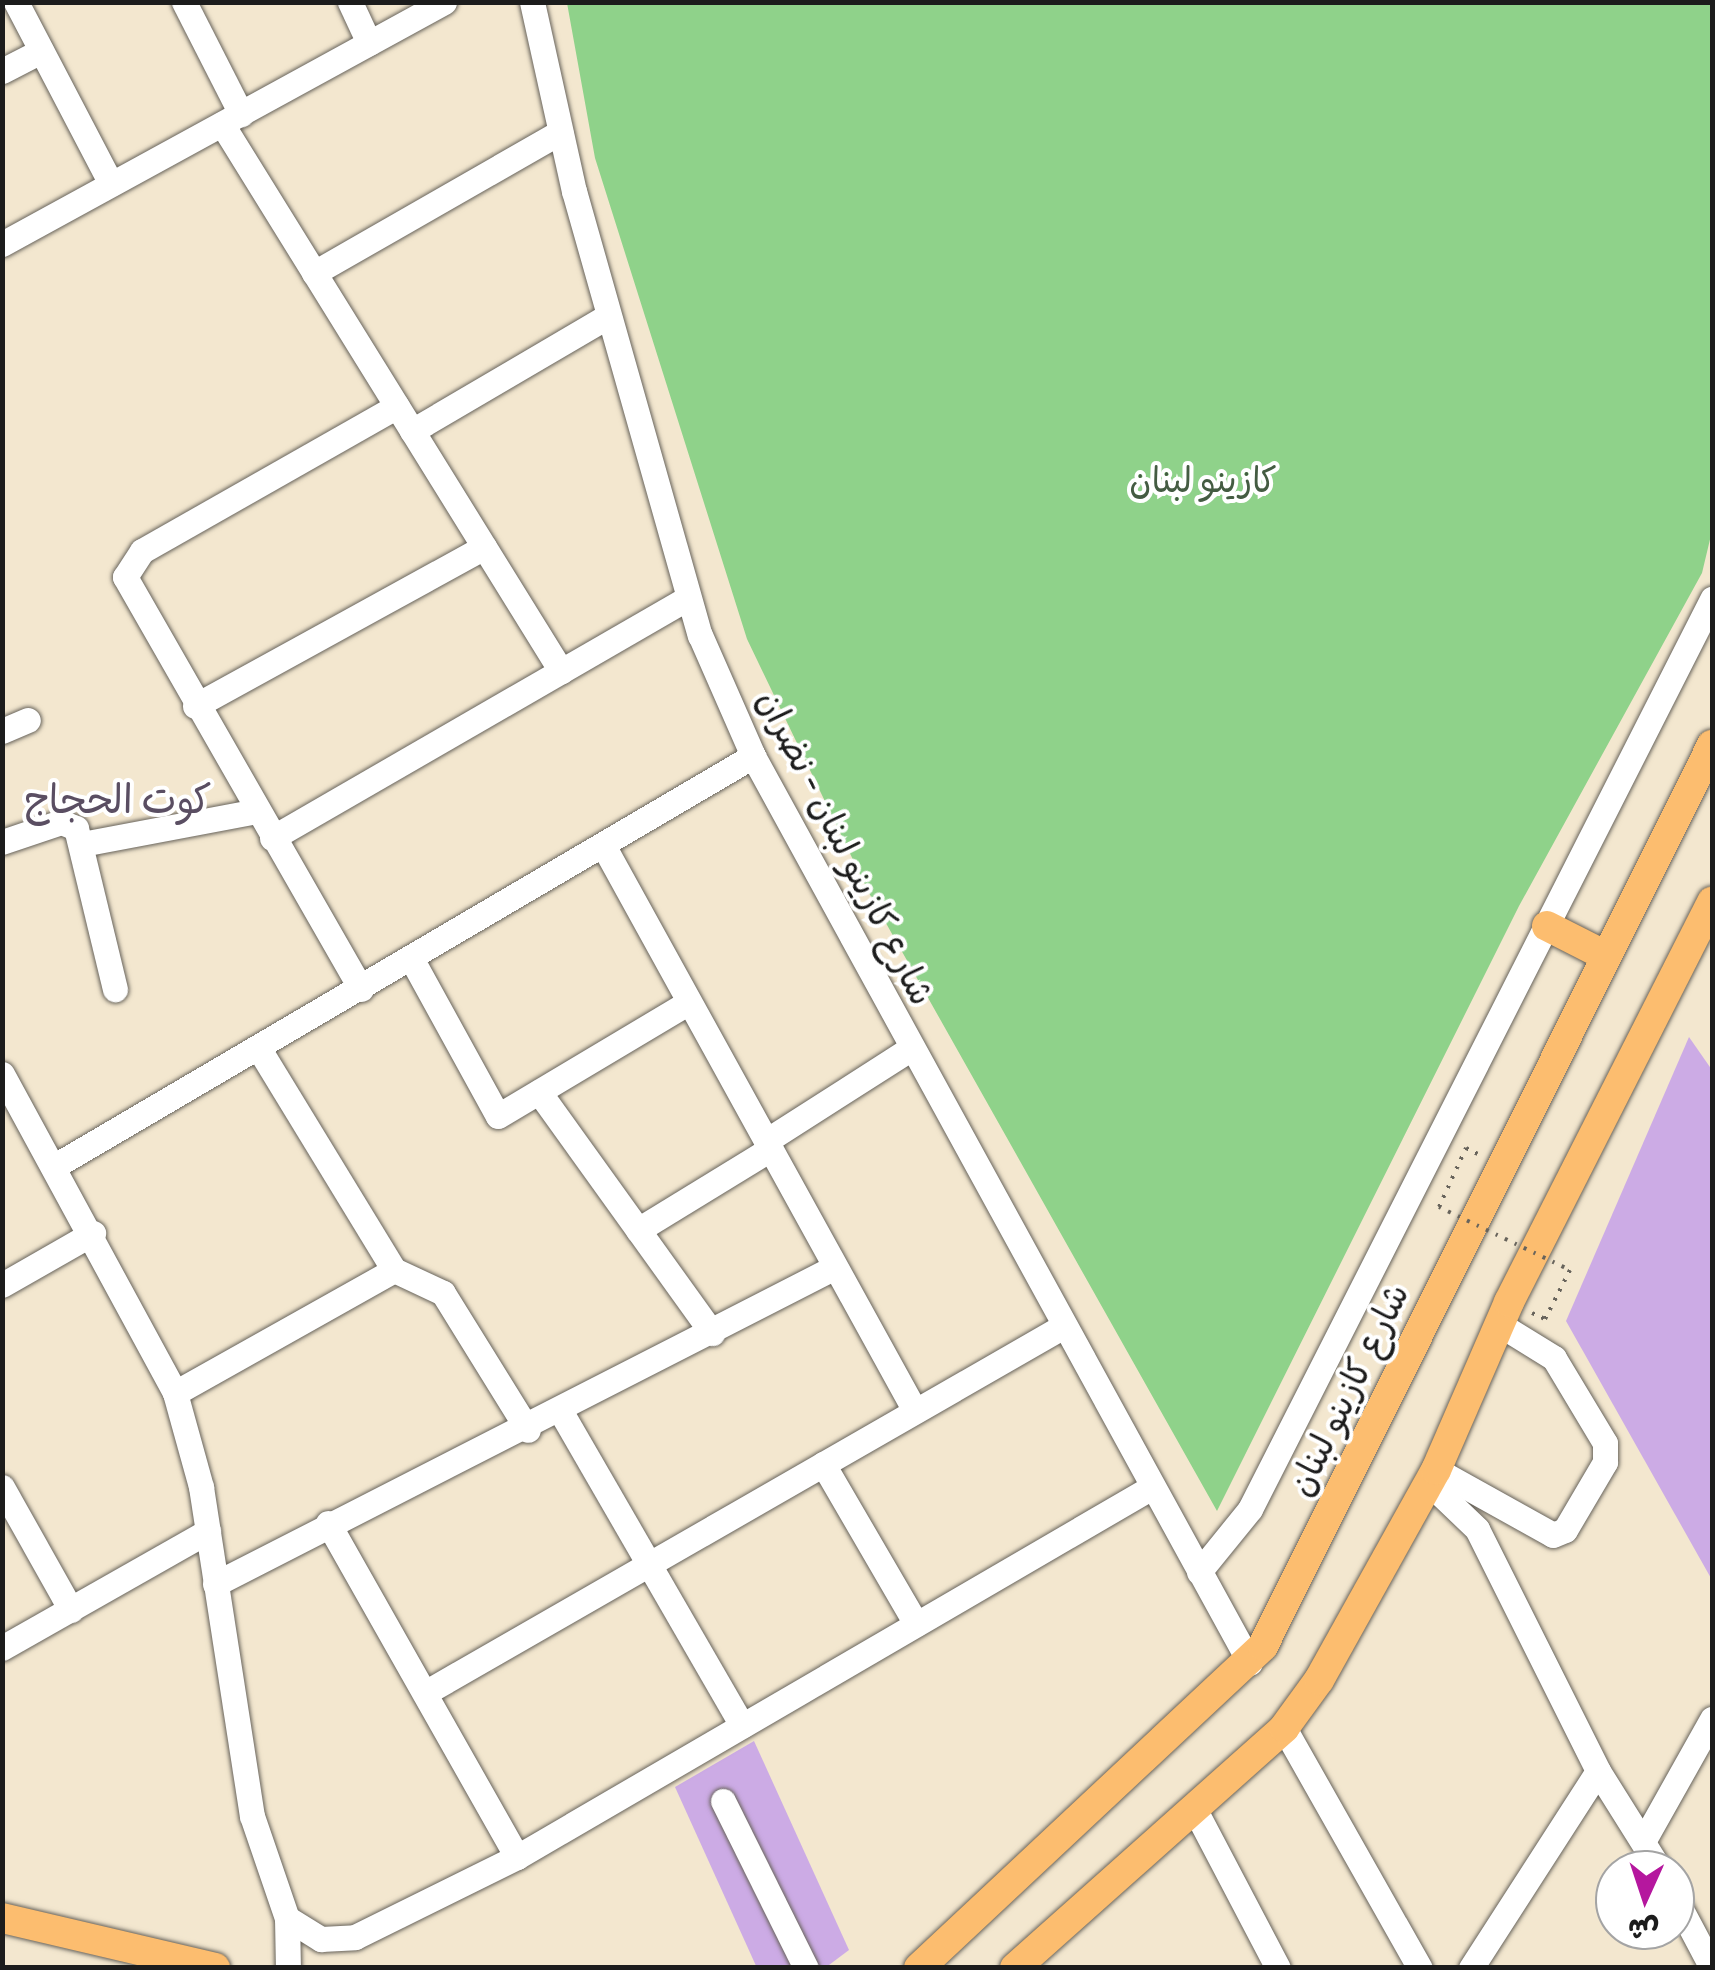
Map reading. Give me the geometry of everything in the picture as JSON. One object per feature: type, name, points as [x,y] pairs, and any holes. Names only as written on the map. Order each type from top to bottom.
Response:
[{"type":"main road","name":"شارع كازينو لبنان","points":[[919,1967],[1250,1663],[1712,745]]},
{"type":"main road","points":[[1015,1968],[1284,1728],[1432,1476],[1498,1324],[1712,902]]},
{"type":"main road","points":[[1547,926],[1606,956]]},
{"type":"main road","points":[[2,1918],[215,1968]]},
{"type":"street","points":[[16,2],[111,184]]},
{"type":"street","points":[[184,2],[232,119],[314,273],[561,671]]},
{"type":"street","points":[[350,2],[370,43]]},
{"type":"street","points":[[2,244],[444,2]]},
{"type":"street","name":"شارع كازينو لبنان - نضران","points":[[532,2],[560,132],[608,316],[688,598],[753,756],[1062,1327],[1250,1663]]},
{"type":"street","points":[[2,71],[42,51]]},
{"type":"street","points":[[314,273],[560,132]]},
{"type":"street","points":[[412,430],[608,316]]},
{"type":"street","points":[[360,989],[126,587],[134,558],[397,406]]},
{"type":"street","points":[[195,706],[484,546]]},
{"type":"street","points":[[272,838],[688,598]]},
{"type":"street","points":[[1199,1572],[1250,1509],[1712,600]]},
{"type":"street","points":[[2,731],[28,720]]},
{"type":"street","points":[[54,1167],[753,756]]},
{"type":"street","points":[[82,844],[256,811]]},
{"type":"street","points":[[2,842],[62,822],[82,844],[115,989]]},
{"type":"street","points":[[603,845],[915,1411]]},
{"type":"street","points":[[411,958],[498,1116],[689,1002]]},
{"type":"street","points":[[259,1048],[394,1270],[443,1293],[528,1430]]},
{"type":"street","points":[[638,1230],[910,1049]]},
{"type":"street","points":[[2,1074],[93,1233],[175,1392],[208,1531],[235,1746],[287,1918],[288,1968]]},
{"type":"street","points":[[539,1092],[712,1333]]},
{"type":"street","points":[[2,1285],[93,1233]]},
{"type":"street","points":[[215,1584],[328,1524],[528,1430],[836,1267]]},
{"type":"street","points":[[175,1392],[394,1270]]},
{"type":"street","points":[[1432,1476],[1553,1535],[1565,1530],[1605,1462],[1605,1442],[1554,1358],[1498,1324]]},
{"type":"street","points":[[430,1690],[1062,1327]]},
{"type":"street","points":[[562,1412],[653,1562],[742,1726]]},
{"type":"street","points":[[823,1464],[916,1624]]},
{"type":"street","points":[[1432,1476],[1477,1529],[1598,1770],[1649,1850]]},
{"type":"street","points":[[2,1487],[70,1610]]},
{"type":"street","points":[[287,1918],[321,1938],[355,1937],[516,1857],[1152,1487]]},
{"type":"street","points":[[328,1524],[430,1690],[516,1857]]},
{"type":"street","points":[[2,1648],[208,1531]]},
{"type":"street","points":[[1644,1840],[1712,1720]]},
{"type":"street","points":[[1284,1728],[1420,1968]]},
{"type":"street","points":[[1471,1968],[1598,1770]]},
{"type":"street","points":[[723,1801],[806,1968]]},
{"type":"street","points":[[1195,1810],[1278,1968]]},
{"type":"street","points":[[1695,1936],[1712,1968]]},
{"type":"path","points":[[1466,1148],[1438,1207],[1570,1270],[1545,1319]]},
{"type":"green space","name":"كازينو لبنان","points":[[567,3],[1712,3],[1712,531],[1702,573],[1519,906],[1217,1511],[869,893],[747,639],[595,158]]},
{"type":"building","points":[[1689,1037],[1712,1070],[1712,1580],[1566,1321]]},
{"type":"building","points":[[754,1741],[849,1950],[825,1968],[757,1968],[675,1787]]},
{"type":"district","name":"كوت الحجاج","points":[[118,801]]}]
